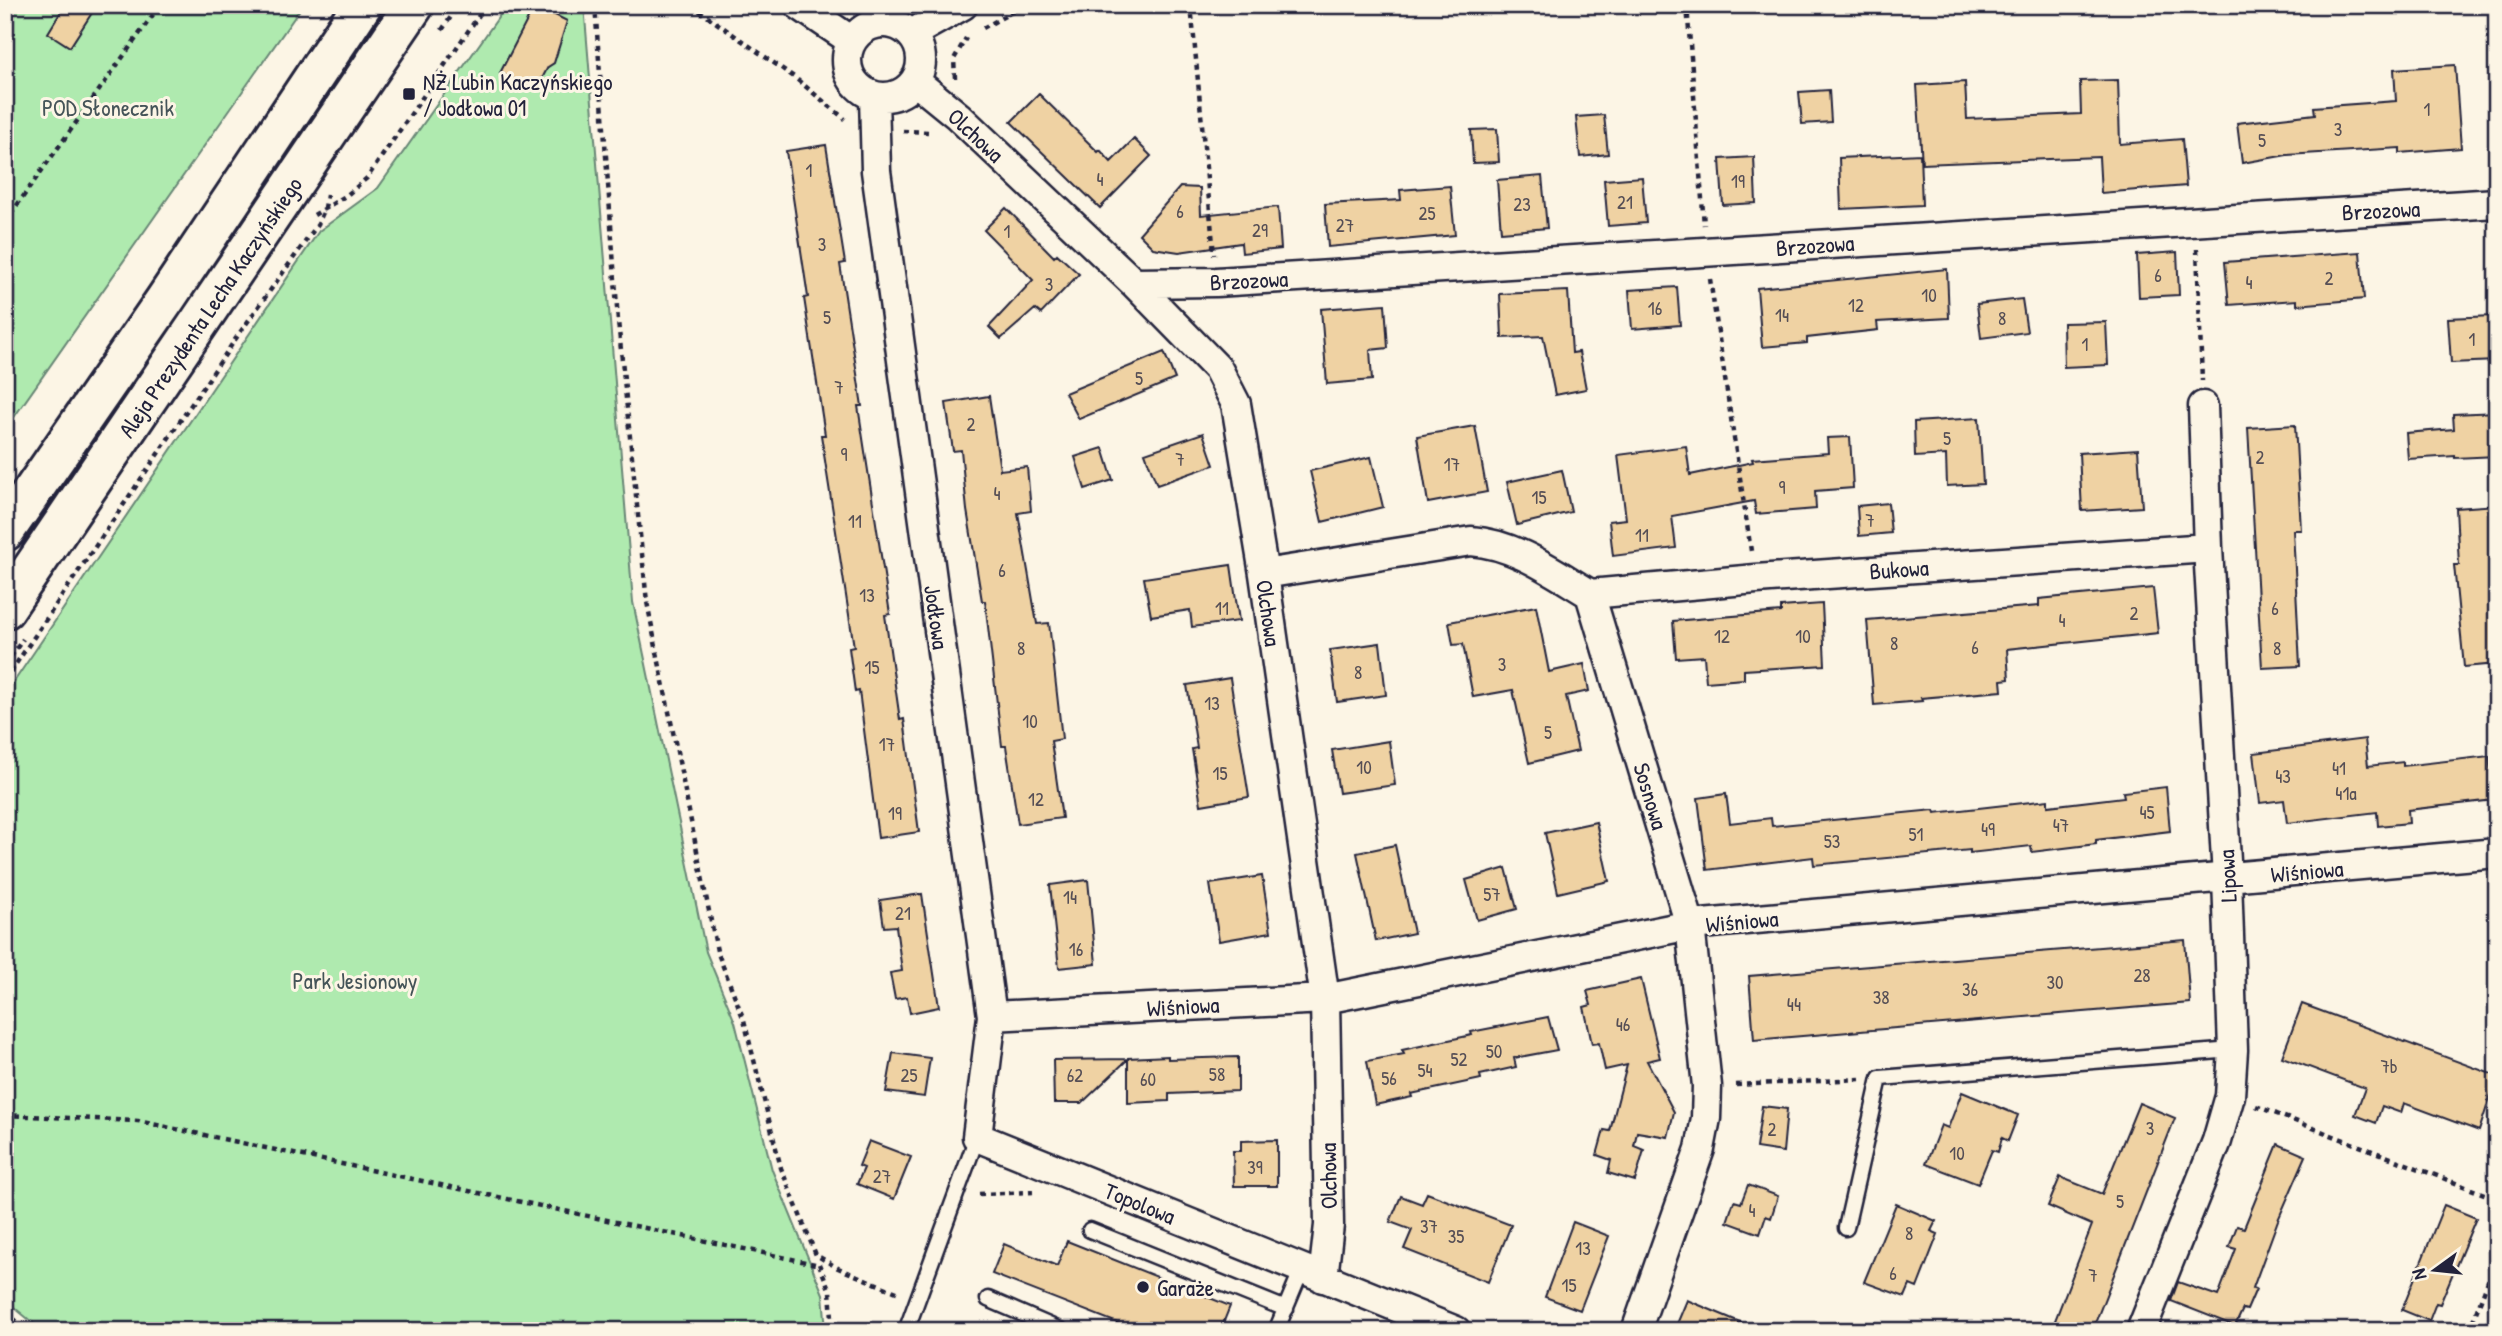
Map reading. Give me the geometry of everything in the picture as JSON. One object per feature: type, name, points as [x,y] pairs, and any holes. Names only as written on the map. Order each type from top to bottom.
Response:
[{"type":"main road","name":"Aleja Prezydenta Lecha Kaczyńskiego","points":[[5,531],[362,5]]},
{"type":"main road","name":"Aleja Prezydenta Lecha Kaczyńskiego","points":[[17,620],[414,5]]},
{"type":"street","points":[[799,5],[852,41]]},
{"type":"street","points":[[911,34],[963,5]]},
{"type":"street","points":[[887,23],[911,34],[921,57],[915,81],[904,92],[890,97],[874,96],[859,88],[849,74],[847,57],[852,41],[861,31],[873,24],[887,23]]},
{"type":"street","name":"Olchowa","points":[[915,81],[958,116],[1134,283],[1218,369],[1236,404],[1264,574],[1325,999],[1329,1225],[1312,1274]]},
{"type":"street","name":"Jodłowa","points":[[874,96],[876,171],[992,1016],[977,1137]]},
{"type":"street","name":"Brzozowa","points":[[1134,283],[1216,282],[2497,203]]},
{"type":"street","name":"Lipowa","points":[[2141,1331],[2217,1140],[2230,1096],[2233,1050],[2227,878],[2208,548],[2203,406]]},
{"type":"street","points":[[1264,574],[1471,541],[1491,543],[1516,552],[1590,594]]},
{"type":"street","name":"Bukowa","points":[[1590,594],[1756,579],[2208,548]]},
{"type":"street","name":"Sosnowa","points":[[1590,594],[1690,925],[1707,1086],[1706,1118],[1700,1150],[1636,1331]]},
{"type":"street","name":"Wiśniowa","points":[[992,1016],[1325,999],[1690,925],[2497,853]]},
{"type":"street","name":"Topolowa","points":[[977,1137],[1456,1331]]},
{"type":"lane","points":[[1846,1227],[1880,1078],[2233,1050]]},
{"type":"lane","points":[[906,1331],[977,1137]]},
{"type":"lane","points":[[1090,1230],[1286,1309]]},
{"type":"lane","points":[[1276,1331],[1286,1309],[1312,1274]]},
{"type":"lane","points":[[988,1299],[1062,1331]]},
{"type":"path","points":[[5,222],[160,5]]},
{"type":"path","points":[[305,220],[347,195],[367,178],[486,5]]},
{"type":"path","points":[[595,5],[618,321],[647,602],[717,951],[744,1020],[781,1168],[830,1292],[833,1331]]},
{"type":"path","points":[[1191,5],[1216,282]]},
{"type":"path","points":[[1687,5],[1706,252],[1756,579]]},
{"type":"path","points":[[2491,5],[2497,107]]},
{"type":"path","points":[[5,680],[241,331],[321,218]]},
{"type":"path","points":[[2195,221],[2203,406]]},
{"type":"path","points":[[106,517],[145,461]]},
{"type":"path","points":[[5,665],[17,620]]},
{"type":"path","points":[[1707,1086],[1880,1078]]},
{"type":"path","points":[[2230,1096],[2497,1199]]},
{"type":"path","points":[[5,1115],[138,1121],[820,1265]]},
{"type":"path","points":[[816,1255],[838,1268],[917,1300]]},
{"type":"path","points":[[2469,1331],[2497,1257]]},
{"type":"path","points":[[5,1312],[29,1331]]},
{"type":"path","points":[[5,1324],[14,1331]]},
{"type":"green space","name":"POD Słonecznik","points":[[5,5],[303,5],[5,430]]},
{"type":"green space","name":"Park Jesionowy","points":[[507,5],[584,5],[633,602],[706,952],[735,1022],[772,1170],[823,1294],[826,1331],[43,1331],[5,1300],[5,695],[319,231],[378,188]]},
{"type":"building","points":[[65,5],[97,5],[70,47],[48,33]]},
{"type":"building","points":[[535,5],[567,21],[554,63],[548,67],[536,90],[500,73]]},
{"type":"building","points":[[2455,65],[2461,148],[2400,153],[2400,148],[2287,155],[2242,163],[2237,123],[2315,114],[2314,107],[2396,101],[2394,69]]},
{"type":"building","points":[[2118,80],[2120,144],[2182,139],[2186,186],[2101,193],[2099,157],[1922,164],[1917,85],[1965,82],[1967,119],[2081,114],[2080,81]]},
{"type":"building","points":[[1829,90],[1831,122],[1802,124],[1799,92]]},
{"type":"building","points":[[1039,94],[1111,162],[1134,139],[1151,156],[1100,208],[1011,122]]},
{"type":"building","points":[[1604,115],[1608,154],[1580,157],[1576,117]]},
{"type":"building","points":[[1497,129],[1499,162],[1473,163],[1471,130]]},
{"type":"building","points":[[826,145],[845,263],[840,264],[862,406],[858,406],[890,614],[885,615],[900,720],[904,719],[919,832],[878,838],[859,691],[855,692],[849,648],[854,647],[821,435],[825,435],[804,298],[808,297],[786,151]]},
{"type":"building","points":[[1920,154],[1922,205],[1841,209],[1839,158]]},
{"type":"building","points":[[1754,157],[1756,203],[1723,205],[1720,159]]},
{"type":"building","points":[[1542,176],[1547,228],[1501,232],[1497,180]]},
{"type":"building","points":[[1642,177],[1646,223],[1608,226],[1604,180]]},
{"type":"building","points":[[1450,186],[1455,235],[1328,247],[1325,204],[1401,200],[1400,190]]},
{"type":"building","points":[[1180,187],[1200,188],[1201,215],[1278,207],[1281,249],[1242,253],[1241,243],[1179,252],[1153,248],[1139,234]]},
{"type":"building","points":[[1006,208],[1054,257],[1057,254],[1079,274],[1041,314],[1035,309],[1001,339],[989,327],[1033,280],[984,230]]},
{"type":"building","points":[[2177,252],[2179,295],[2139,297],[2137,255]]},
{"type":"building","points":[[2360,252],[2364,299],[2297,305],[2297,300],[2229,305],[2225,262]]},
{"type":"building","points":[[1947,269],[1949,318],[1877,322],[1878,330],[1807,338],[1807,343],[1762,347],[1757,288]]},
{"type":"building","points":[[1677,287],[1680,325],[1632,329],[1629,290]]},
{"type":"building","points":[[1568,291],[1572,353],[1579,352],[1586,389],[1555,395],[1543,336],[1502,338],[1500,294]]},
{"type":"building","points":[[2022,299],[2027,332],[1981,338],[1977,304]]},
{"type":"building","points":[[1385,304],[1388,348],[1370,350],[1372,380],[1327,384],[1321,309]]},
{"type":"building","points":[[2493,316],[2496,361],[2451,363],[2448,318]]},
{"type":"building","points":[[2106,322],[2108,365],[2064,367],[2063,323]]},
{"type":"building","points":[[1164,352],[1175,379],[1079,419],[1065,393]]},
{"type":"building","points":[[989,396],[1000,470],[1027,467],[1031,511],[1018,513],[1037,624],[1049,623],[1062,739],[1051,741],[1062,818],[1018,824],[1006,746],[1002,746],[985,601],[982,601],[967,510],[961,450],[953,451],[946,403]]},
{"type":"building","points":[[2497,412],[2497,456],[2408,459],[2406,433],[2454,429],[2453,414]]},
{"type":"building","points":[[1979,418],[1983,484],[1947,486],[1946,455],[1915,457],[1914,422]]},
{"type":"building","points":[[2295,425],[2301,530],[2293,530],[2300,666],[2262,668],[2248,428]]},
{"type":"building","points":[[1475,426],[1487,492],[1428,503],[1417,436]]},
{"type":"building","points":[[1203,433],[1214,465],[1157,485],[1145,453]]},
{"type":"building","points":[[1850,437],[1853,488],[1815,491],[1816,509],[1756,514],[1754,501],[1672,516],[1676,548],[1613,556],[1609,521],[1626,519],[1618,455],[1686,446],[1690,475],[1753,462],[1752,459],[1828,453],[1827,438]]},
{"type":"building","points":[[1103,448],[1113,480],[1085,489],[1075,457]]},
{"type":"building","points":[[2138,449],[2142,507],[2082,511],[2079,453]]},
{"type":"building","points":[[1371,457],[1383,507],[1322,522],[1310,471]]},
{"type":"building","points":[[1562,470],[1571,512],[1517,525],[1507,482]]},
{"type":"building","points":[[1888,503],[1891,533],[1859,536],[1857,506]]},
{"type":"building","points":[[2497,505],[2497,664],[2464,667],[2454,565],[2459,565],[2456,508]]},
{"type":"building","points":[[1231,565],[1239,621],[1192,627],[1190,610],[1151,616],[1144,578]]},
{"type":"building","points":[[2153,588],[2158,633],[2007,649],[2009,679],[2001,680],[2002,691],[1874,705],[1867,620],[2039,606],[2039,599]]},
{"type":"building","points":[[1822,604],[1825,665],[1744,670],[1744,679],[1706,682],[1704,656],[1676,658],[1673,621],[1781,612],[1781,607]]},
{"type":"building","points":[[1536,606],[1549,672],[1584,664],[1589,691],[1566,696],[1578,751],[1529,763],[1513,690],[1473,697],[1463,644],[1453,645],[1449,622]]},
{"type":"building","points":[[1380,643],[1386,695],[1337,702],[1330,650]]},
{"type":"building","points":[[1230,678],[1249,797],[1201,805],[1192,749],[1197,748],[1187,685]]},
{"type":"building","points":[[2365,739],[2368,766],[2403,762],[2403,766],[2489,756],[2494,800],[2408,810],[2409,823],[2378,826],[2377,812],[2287,823],[2284,800],[2260,803],[2254,753]]},
{"type":"building","points":[[1389,741],[1395,785],[1339,793],[1332,750]]},
{"type":"building","points":[[2166,787],[2170,831],[2096,840],[2096,844],[2032,852],[2031,846],[1814,865],[1813,857],[1707,870],[1698,798],[1726,794],[1730,823],[1771,818],[1772,826],[1934,810],[1935,813],[2048,800],[2048,806],[2124,797],[2123,792]]},
{"type":"building","points":[[1596,822],[1609,881],[1558,893],[1545,833]]},
{"type":"building","points":[[1395,845],[1414,933],[1376,941],[1357,853]]},
{"type":"building","points":[[1506,868],[1517,909],[1477,920],[1466,880]]},
{"type":"building","points":[[1262,876],[1271,932],[1219,941],[1210,884]]},
{"type":"building","points":[[1088,880],[1096,964],[1059,968],[1050,885]]},
{"type":"building","points":[[922,894],[939,1007],[910,1013],[907,997],[895,999],[890,973],[902,971],[896,926],[884,927],[880,900]]},
{"type":"building","points":[[2185,940],[2190,1003],[1754,1040],[1749,976]]},
{"type":"building","points":[[1641,979],[1660,1058],[1647,1061],[1674,1112],[1668,1137],[1637,1132],[1634,1146],[1644,1150],[1635,1181],[1608,1173],[1611,1160],[1597,1155],[1604,1130],[1610,1131],[1627,1065],[1605,1070],[1599,1043],[1592,1044],[1584,1007],[1591,1005],[1587,991]]},
{"type":"building","points":[[2302,1004],[2497,1076],[2479,1131],[2404,1103],[2401,1113],[2382,1106],[2376,1123],[2355,1115],[2365,1088],[2282,1057]]},
{"type":"building","points":[[1548,1017],[1557,1050],[1514,1058],[1516,1067],[1480,1075],[1481,1079],[1411,1094],[1412,1097],[1375,1105],[1367,1061],[1404,1054],[1402,1050],[1472,1035],[1471,1032]]},
{"type":"building","points":[[893,1053],[930,1058],[924,1097],[886,1092]]},
{"type":"building","points":[[1168,1056],[1168,1059],[1238,1057],[1238,1091],[1169,1094],[1169,1101],[1128,1103],[1128,1058]]},
{"type":"building","points":[[1128,1059],[1082,1103],[1054,1103],[1053,1060]]},
{"type":"building","points":[[1962,1092],[2018,1115],[2008,1141],[2002,1138],[1998,1152],[1992,1150],[1978,1184],[1926,1164],[1941,1125],[1948,1128]]},
{"type":"building","points":[[2139,1103],[2175,1118],[2092,1331],[2051,1331],[2092,1225],[2048,1206],[2060,1177],[2102,1194]]},
{"type":"building","points":[[1762,1106],[1787,1109],[1783,1152],[1756,1148]]},
{"type":"building","points":[[1277,1140],[1277,1186],[1234,1186],[1233,1151],[1241,1151],[1241,1141]]},
{"type":"building","points":[[869,1141],[911,1157],[894,1199],[857,1184],[864,1168],[859,1166]]},
{"type":"building","points":[[2278,1144],[2306,1156],[2278,1220],[2247,1310],[2243,1309],[2235,1326],[2171,1301],[2178,1282],[2218,1296],[2236,1249],[2229,1247],[2237,1226],[2244,1228]]},
{"type":"building","points":[[1748,1185],[1778,1196],[1771,1218],[1766,1216],[1760,1234],[1727,1222],[1734,1201],[1741,1203]]},
{"type":"building","points":[[1427,1193],[1511,1225],[1488,1282],[1404,1249],[1412,1230],[1390,1222],[1401,1196],[1422,1204]]},
{"type":"building","points":[[1896,1204],[1936,1221],[1931,1231],[1938,1234],[1917,1288],[1910,1285],[1905,1297],[1864,1282]]},
{"type":"building","points":[[2444,1205],[2476,1218],[2440,1304],[2436,1303],[2429,1321],[2402,1310]]},
{"type":"building","points":[[1573,1222],[1609,1236],[1580,1310],[1545,1297]]},
{"type":"building","points":[[1067,1241],[1230,1306],[1220,1331],[1138,1331],[992,1274],[1004,1244],[1057,1266]]},
{"type":"building","points":[[1687,1300],[1759,1330],[1759,1331],[1674,1331]]},
{"type":"place","name":"NŻ Lubin Kaczyńskiego / Jodłowa 01","points":[[409,94]]},
{"type":"place","name":"Garaże","points":[[1143,1287]]}]
